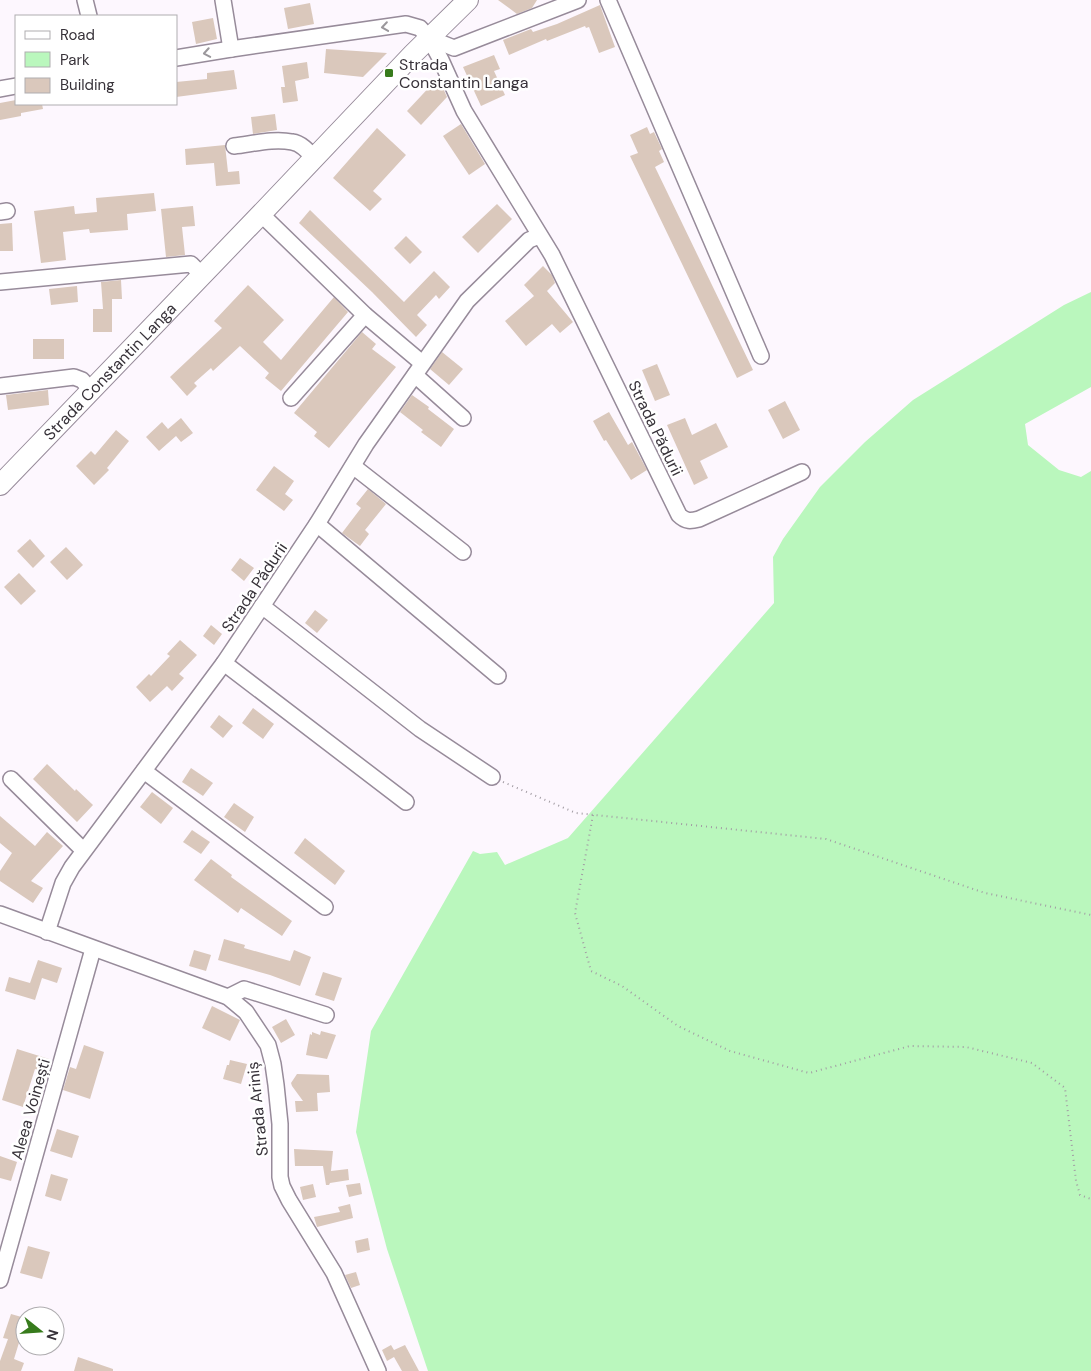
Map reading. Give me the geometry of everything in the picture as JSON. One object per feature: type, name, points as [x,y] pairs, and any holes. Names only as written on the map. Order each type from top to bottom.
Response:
[{"type":"main road","name":"Strada Constantin Langa","points":[[0,485],[467,0]]},
{"type":"street","points":[[85,0],[89,15]]},
{"type":"street","points":[[223,0],[232,48]]},
{"type":"street","points":[[178,58],[232,48],[406,24],[420,28],[429,38],[454,48],[578,0]]},
{"type":"street","points":[[608,0],[761,356]]},
{"type":"street","name":"Strada Pădurii","points":[[429,38],[464,111],[552,255],[682,518],[692,521],[699,519],[802,472]]},
{"type":"street","points":[[0,89],[15,86]]},
{"type":"street","points":[[234,146],[267,142],[293,142],[303,146],[314,158]]},
{"type":"street","points":[[262,214],[419,369],[463,418]]},
{"type":"street","name":"Strada Pădurii","points":[[47,932],[63,883],[83,850],[224,664],[353,466],[466,301],[529,240],[539,236]]},
{"type":"street","points":[[0,282],[191,264],[202,275]]},
{"type":"street","points":[[291,398],[365,315]]},
{"type":"street","points":[[0,386],[74,377],[82,380],[91,390]]},
{"type":"street","points":[[353,466],[463,552]]},
{"type":"street","points":[[317,524],[498,676]]},
{"type":"street","points":[[262,606],[420,729],[492,777]]},
{"type":"street","points":[[224,664],[406,802]]},
{"type":"street","points":[[144,771],[326,907]]},
{"type":"street","points":[[11,779],[83,850]]},
{"type":"street","points":[[0,914],[47,932]]},
{"type":"street","name":"Strada Ariniș","points":[[47,932],[228,997],[246,1012],[268,1045],[273,1064],[280,1124],[280,1177],[282,1186],[334,1273],[378,1371]]},
{"type":"street","name":"Aleea Voinești","points":[[0,1280],[93,948]]},
{"type":"street","points":[[228,997],[244,989],[326,1015]]},
{"type":"path","points":[[492,777],[576,813],[826,839],[985,893],[1091,915]]},
{"type":"path","points":[[593,815],[575,913],[591,971],[622,986],[678,1026],[730,1051],[809,1073],[910,1046],[966,1046],[1032,1063],[1065,1088],[1076,1181],[1080,1195],[1091,1199]]},
{"type":"green space","points":[[1091,292],[1091,387],[1025,424],[1028,445],[1059,470],[1081,477],[1091,471],[1091,1371],[428,1371],[387,1249],[356,1132],[371,1031],[473,851],[480,854],[497,852],[505,865],[568,838],[774,603],[773,557],[783,539],[820,487],[865,442],[913,400],[1064,305]]},
{"type":"building","points":[[498,0],[537,0],[532,8],[517,14]]},
{"type":"building","points":[[310,3],[314,24],[288,29],[284,8]]},
{"type":"building","points":[[600,5],[615,47],[599,53],[589,27],[586,28],[585,26],[547,41],[546,39],[509,55],[503,40],[531,29],[533,32],[557,24]]},
{"type":"building","points":[[213,18],[217,39],[196,44],[192,22]]},
{"type":"building","points":[[326,49],[387,53],[363,77],[324,73]]},
{"type":"building","points":[[494,55],[500,69],[494,71],[505,95],[481,106],[463,67]]},
{"type":"building","points":[[307,62],[309,78],[295,81],[298,101],[283,103],[281,87],[285,87],[282,66]]},
{"type":"building","points":[[234,70],[237,89],[178,97],[178,82],[207,79],[207,73]]},
{"type":"building","points":[[436,80],[442,86],[447,97],[421,125],[407,111]]},
{"type":"building","points":[[15,100],[15,105],[42,105],[43,109],[21,113],[21,116],[0,120],[0,103]]},
{"type":"building","points":[[275,114],[277,130],[253,134],[251,117]]},
{"type":"building","points":[[461,124],[485,164],[469,175],[443,136]]},
{"type":"building","points":[[647,127],[650,134],[654,132],[662,149],[659,151],[664,162],[655,167],[753,370],[737,378],[630,156],[638,153],[630,135]]},
{"type":"building","points":[[377,128],[406,155],[373,191],[382,199],[370,211],[333,178]]},
{"type":"building","points":[[225,145],[228,172],[239,171],[240,184],[216,186],[214,163],[186,165],[185,149]]},
{"type":"building","points":[[154,193],[156,211],[127,214],[128,230],[90,233],[89,229],[63,232],[66,260],[41,263],[34,211],[74,206],[75,214],[97,212],[96,198]]},
{"type":"building","points":[[497,204],[512,219],[478,253],[462,237]]},
{"type":"building","points":[[193,206],[195,226],[182,227],[185,255],[166,257],[161,209]]},
{"type":"building","points":[[310,210],[404,302],[434,271],[450,287],[439,299],[436,295],[417,315],[427,325],[416,337],[372,292],[299,223]]},
{"type":"building","points":[[12,223],[13,251],[0,251],[0,224]]},
{"type":"building","points":[[406,236],[422,252],[410,264],[394,248]]},
{"type":"building","points":[[543,266],[552,275],[555,283],[547,291],[573,322],[560,333],[552,324],[526,346],[505,321],[534,296],[524,285]]},
{"type":"building","points":[[121,280],[122,299],[112,299],[112,332],[93,332],[93,309],[103,309],[101,282]]},
{"type":"building","points":[[248,285],[284,320],[263,342],[281,360],[334,297],[348,312],[281,391],[265,378],[269,373],[240,346],[213,371],[211,368],[194,383],[197,386],[187,396],[170,377],[222,328],[214,321]]},
{"type":"building","points":[[77,286],[78,302],[51,305],[49,289]]},
{"type":"building","points":[[362,332],[376,344],[372,349],[396,367],[329,448],[314,436],[317,432],[294,413]]},
{"type":"building","points":[[33,339],[64,339],[64,359],[33,359]]},
{"type":"building","points":[[442,352],[463,369],[449,385],[430,369]]},
{"type":"building","points":[[657,364],[670,395],[655,401],[642,370]]},
{"type":"building","points":[[48,390],[49,405],[8,410],[6,395]]},
{"type":"building","points":[[412,395],[454,429],[441,447],[421,432],[423,430],[400,412]]},
{"type":"building","points":[[785,401],[800,430],[783,439],[768,410]]},
{"type":"building","points":[[609,412],[628,445],[632,442],[647,470],[631,480],[606,440],[604,441],[593,421]]},
{"type":"building","points":[[181,418],[193,433],[181,442],[176,436],[159,451],[146,437],[162,422],[168,429]]},
{"type":"building","points":[[685,418],[692,435],[716,423],[728,447],[700,461],[708,478],[694,485],[667,425]]},
{"type":"building","points":[[116,430],[129,441],[107,468],[109,470],[94,485],[76,466],[91,451],[95,455]]},
{"type":"building","points":[[274,466],[294,481],[285,494],[293,500],[284,511],[256,490]]},
{"type":"building","points":[[368,489],[386,504],[365,530],[369,534],[360,546],[342,533],[361,508],[356,504]]},
{"type":"building","points":[[30,539],[45,556],[33,568],[17,551]]},
{"type":"building","points":[[66,547],[83,565],[67,580],[50,562]]},
{"type":"building","points":[[240,558],[254,568],[244,581],[231,570]]},
{"type":"building","points":[[19,573],[36,591],[21,605],[4,587]]},
{"type":"building","points":[[315,610],[328,620],[317,633],[305,623]]},
{"type":"building","points":[[211,625],[222,634],[214,645],[203,636]]},
{"type":"building","points":[[180,640],[197,655],[179,674],[184,678],[172,691],[167,686],[150,702],[136,687],[149,674],[151,676],[170,656],[167,654]]},
{"type":"building","points":[[253,708],[274,724],[263,739],[242,723]]},
{"type":"building","points":[[219,715],[233,726],[223,738],[210,727]]},
{"type":"building","points":[[47,764],[75,791],[76,789],[93,805],[77,822],[33,779]]},
{"type":"building","points":[[191,768],[213,783],[203,796],[182,782]]},
{"type":"building","points":[[152,792],[173,808],[161,824],[140,807]]},
{"type":"building","points":[[234,803],[254,817],[245,832],[224,817]]},
{"type":"building","points":[[0,816],[35,846],[47,832],[63,846],[31,881],[43,888],[33,903],[0,881],[0,871],[12,853],[0,843]]},
{"type":"building","points":[[192,830],[210,842],[201,854],[183,842]]},
{"type":"building","points":[[305,838],[345,871],[335,885],[294,853]]},
{"type":"building","points":[[211,859],[232,875],[231,877],[292,921],[282,936],[241,908],[238,913],[194,880]]},
{"type":"building","points":[[224,939],[245,945],[244,948],[290,961],[294,950],[311,957],[300,986],[218,960]]},
{"type":"building","points":[[194,950],[211,955],[206,971],[189,966]]},
{"type":"building","points":[[38,960],[62,968],[57,983],[42,978],[35,1000],[5,991],[9,977],[30,983]]},
{"type":"building","points":[[323,972],[342,978],[334,1001],[315,995]]},
{"type":"building","points":[[212,1006],[240,1020],[230,1041],[202,1028]]},
{"type":"building","points":[[286,1019],[295,1035],[281,1043],[272,1027]]},
{"type":"building","points":[[321,1031],[336,1035],[327,1059],[306,1055],[310,1034],[312,1035],[312,1032],[320,1035]]},
{"type":"building","points":[[84,1045],[104,1052],[90,1099],[63,1090],[70,1067],[76,1069]]},
{"type":"building","points":[[17,1049],[49,1059],[44,1072],[35,1069],[23,1107],[2,1100]]},
{"type":"building","points":[[230,1060],[247,1064],[241,1084],[223,1079]]},
{"type":"building","points":[[297,1074],[329,1075],[330,1092],[317,1093],[318,1111],[296,1112],[295,1101],[303,1101],[291,1083]]},
{"type":"building","points":[[57,1129],[79,1136],[72,1158],[50,1151]]},
{"type":"building","points":[[294,1149],[333,1151],[331,1171],[348,1169],[349,1180],[326,1185],[323,1166],[295,1166]]},
{"type":"building","points":[[0,1156],[17,1162],[11,1181],[0,1178]]},
{"type":"building","points":[[51,1174],[68,1179],[61,1201],[45,1196]]},
{"type":"building","points":[[360,1183],[362,1194],[349,1197],[346,1185]]},
{"type":"building","points":[[313,1184],[316,1197],[303,1200],[300,1187]]},
{"type":"building","points":[[350,1204],[353,1218],[317,1227],[314,1217],[340,1212],[338,1207]]},
{"type":"building","points":[[368,1238],[370,1250],[357,1253],[355,1241]]},
{"type":"building","points":[[28,1246],[50,1252],[42,1279],[20,1273]]},
{"type":"building","points":[[356,1272],[360,1285],[351,1288],[345,1275]]},
{"type":"building","points":[[11,1314],[15,1315],[14,1359],[24,1363],[21,1371],[0,1371],[0,1361],[8,1339],[3,1338]]},
{"type":"building","points":[[391,1345],[394,1350],[405,1345],[419,1371],[402,1371],[394,1357],[387,1361],[382,1350]]},
{"type":"building","points":[[78,1357],[113,1369],[113,1371],[74,1371]]},
{"type":"place","name":"Strada Constantin Langa","points":[[389,73]]}]
